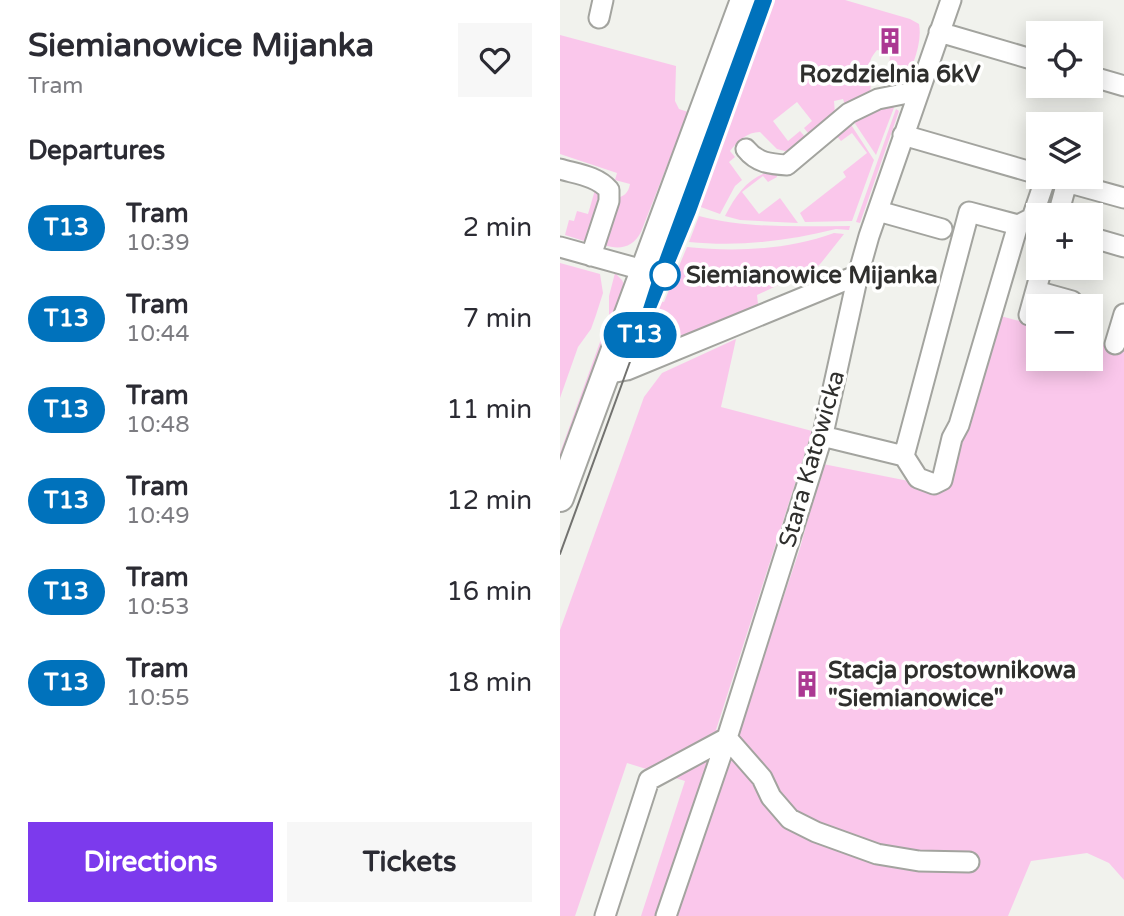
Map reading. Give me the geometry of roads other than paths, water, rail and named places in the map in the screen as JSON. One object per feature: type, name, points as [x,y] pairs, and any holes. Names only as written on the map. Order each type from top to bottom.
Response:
[{"type":"main road","points":[[560,498],[744,0]]},
{"type":"street","name":"Stara Katowicka","points":[[666,916],[727,738],[822,436],[858,275],[903,135],[951,0]]},
{"type":"street","points":[[939,32],[1026,57]]},
{"type":"street","points":[[1103,80],[1124,86]]},
{"type":"street","points":[[746,149],[752,158],[787,165],[849,113],[878,99],[918,91]]},
{"type":"street","points":[[903,135],[1026,171]]},
{"type":"street","points":[[560,169],[604,183],[609,190],[609,201],[591,256]]},
{"type":"street","points":[[904,457],[969,212],[1018,225],[1032,218],[1048,189]]},
{"type":"street","points":[[1091,189],[1124,198]]},
{"type":"street","points":[[878,211],[942,229]]},
{"type":"street","points":[[822,436],[904,457],[918,478],[934,484],[942,480],[952,438],[959,425],[1018,225]]},
{"type":"street","points":[[1103,241],[1124,247]]},
{"type":"street","points":[[560,247],[643,270]]},
{"type":"street","points":[[605,374],[626,370],[858,275]]},
{"type":"street","points":[[1034,294],[1038,280]]},
{"type":"street","points":[[1035,291],[1046,294]]},
{"type":"street","points":[[1115,344],[1124,314]]},
{"type":"street","points":[[605,916],[649,780],[727,738],[762,778],[771,797],[790,819],[807,828],[877,853],[919,862],[969,862]]},
{"type":"tram line","name":"T13","points":[[760,0],[660,272],[639,337],[691,211],[767,0]]},
{"type":"tram line","points":[[560,554],[639,337],[691,211],[767,0]]},
{"type":"place","name":"Rozdzielnia 6kV","points":[[890,41]]},
{"type":"place","name":"Siemianowice Mijanka","points":[[665,275]]},
{"type":"place","name":"Stacja prostownikowa \"Siemianowice\"","points":[[807,684]]}]
